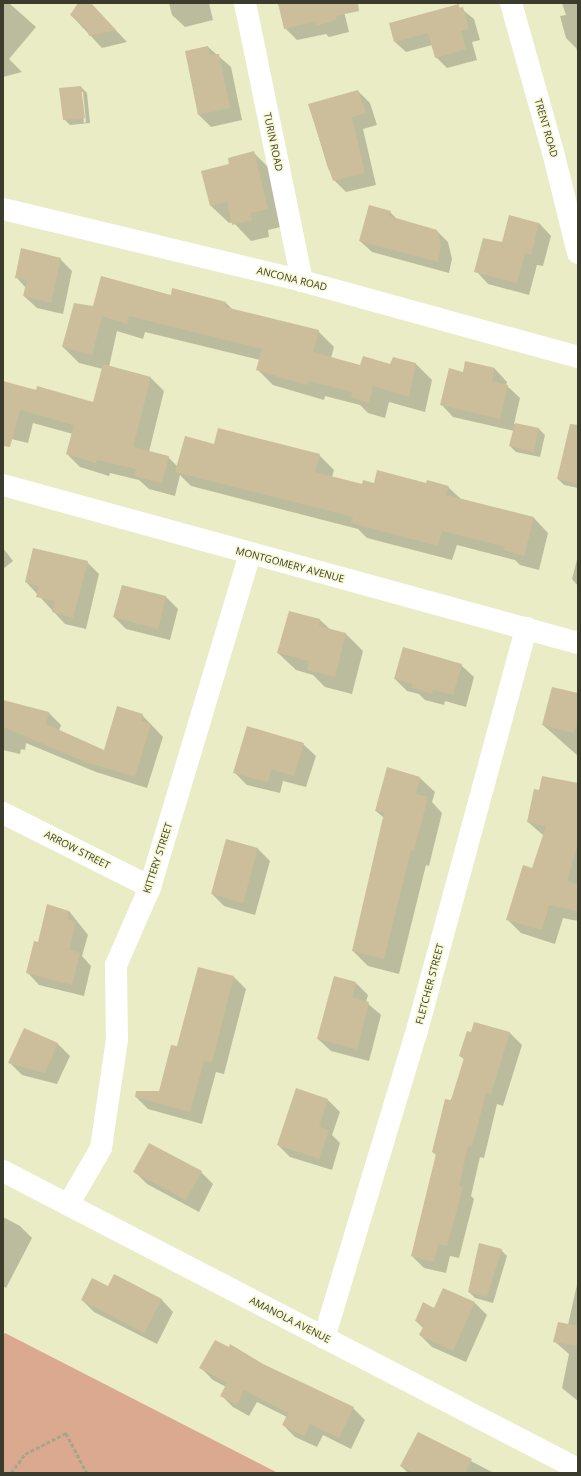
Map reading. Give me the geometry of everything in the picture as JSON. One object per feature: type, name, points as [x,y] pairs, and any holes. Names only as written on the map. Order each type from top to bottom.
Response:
[{"type":"street","name":"TURIN ROAD","points":[[245,3],[302,281]]},
{"type":"street","name":"TRENT ROAD","points":[[511,3],[553,152],[578,253]]},
{"type":"street","name":"ANCONA ROAD","points":[[3,209],[302,281],[578,356]]},
{"type":"street","name":"MONTGOMERY AVENUE","points":[[3,485],[578,643]]},
{"type":"street","name":"KITTERY STREET","points":[[68,1205],[101,1148],[117,1040],[116,965],[150,887],[250,554]]},
{"type":"street","name":"FLETCHER STREET","points":[[324,1338],[416,1034],[526,628]]},
{"type":"street","name":"ARROW STREET","points":[[3,813],[150,887]]},
{"type":"street","name":"AMANOLA AVENUE","points":[[3,1170],[578,1469]]},
{"type":"path","points":[[11,1473],[25,1454],[66,1433],[87,1473]]},
{"type":"shaded area","points":[[5,1333],[278,1473],[3,1473],[3,1335]]},
{"type":"building","points":[[78,3],[91,3],[116,30],[89,36],[87,29],[70,15]]},
{"type":"building","points":[[278,3],[358,3],[359,11],[336,16],[337,20],[316,26],[315,21],[284,29]]},
{"type":"building","points":[[459,4],[459,8],[463,7],[469,29],[461,31],[466,49],[435,58],[428,33],[394,42],[389,23]]},
{"type":"building","points":[[208,46],[210,55],[219,54],[230,108],[198,115],[185,51]]},
{"type":"building","points":[[81,86],[85,118],[63,120],[59,88]]},
{"type":"building","points":[[358,90],[366,113],[352,117],[365,173],[333,181],[308,104]]},
{"type":"building","points":[[254,151],[268,209],[251,213],[252,220],[232,225],[227,202],[210,206],[201,171],[229,164],[228,158]]},
{"type":"building","points":[[369,205],[391,211],[389,216],[437,230],[441,246],[438,262],[359,241]]},
{"type":"building","points":[[509,215],[539,223],[531,255],[525,253],[517,283],[474,272],[483,238],[502,242]]},
{"type":"building","points":[[21,248],[61,258],[51,303],[23,296],[27,280],[15,278]]},
{"type":"building","points":[[101,276],[171,295],[172,288],[226,302],[225,307],[319,330],[313,352],[360,365],[363,356],[390,364],[393,357],[416,363],[409,397],[373,386],[369,403],[351,397],[352,392],[309,381],[308,385],[289,380],[256,370],[262,349],[129,316],[127,324],[102,316],[92,355],[62,347],[74,303],[93,306]]},
{"type":"building","points":[[465,361],[495,368],[492,381],[508,385],[500,419],[440,405],[449,368],[463,372]]},
{"type":"building","points":[[103,364],[151,377],[133,447],[169,456],[162,483],[134,476],[136,469],[97,460],[96,463],[66,454],[74,425],[20,410],[10,447],[3,446],[3,381],[36,390],[37,386],[93,402]]},
{"type":"building","points":[[515,423],[539,428],[534,452],[509,446]]},
{"type":"building","points":[[570,424],[578,425],[578,484],[557,479]]},
{"type":"building","points":[[218,428],[320,454],[315,472],[362,484],[363,480],[374,483],[377,470],[426,483],[427,480],[449,486],[446,495],[534,517],[524,556],[504,550],[505,547],[442,531],[438,546],[351,523],[353,517],[175,472],[185,436],[214,444]]},
{"type":"building","points":[[33,548],[88,561],[73,618],[52,612],[55,601],[36,597],[39,586],[25,582]]},
{"type":"building","points":[[122,585],[166,596],[158,629],[113,617]]},
{"type":"building","points":[[289,611],[320,619],[319,626],[346,633],[335,677],[307,670],[309,661],[277,653]]},
{"type":"building","points":[[403,647],[462,664],[453,695],[433,690],[432,694],[412,688],[413,684],[394,679]]},
{"type":"building","points":[[552,687],[578,693],[578,719],[574,733],[542,725]]},
{"type":"building","points":[[3,700],[49,712],[46,724],[104,750],[117,706],[143,714],[141,721],[151,724],[135,777],[83,761],[3,727]]},
{"type":"building","points":[[247,726],[304,743],[294,776],[271,769],[268,782],[233,773]]},
{"type":"building","points":[[387,767],[420,777],[416,794],[428,797],[414,851],[411,850],[384,959],[352,951],[384,813],[375,811]]},
{"type":"building","points":[[542,776],[578,783],[578,844],[567,881],[578,884],[578,911],[549,905],[542,930],[506,920],[523,865],[532,868],[546,826],[527,822],[534,789],[539,790]]},
{"type":"building","points":[[226,839],[258,848],[243,903],[211,894]]},
{"type":"building","points":[[47,904],[69,911],[67,919],[76,922],[69,950],[80,953],[72,985],[26,973],[34,941],[38,942]]},
{"type":"building","points":[[198,967],[234,976],[212,1062],[204,1061],[190,1112],[135,1097],[136,1091],[159,1091],[171,1045],[177,1046]]},
{"type":"building","points":[[334,976],[356,982],[352,997],[369,1002],[357,1049],[317,1039]]},
{"type":"building","points":[[474,1022],[510,1032],[491,1094],[486,1093],[472,1147],[468,1146],[459,1186],[463,1187],[447,1246],[438,1244],[434,1262],[411,1256],[436,1154],[432,1152],[445,1099],[451,1100],[464,1058],[459,1056],[467,1031],[471,1032]]},
{"type":"building","points":[[24,1028],[58,1043],[45,1073],[8,1063]]},
{"type":"building","points":[[296,1088],[328,1099],[319,1127],[329,1130],[319,1159],[277,1145]]},
{"type":"building","points":[[149,1143],[202,1171],[186,1200],[133,1172]]},
{"type":"building","points":[[479,1243],[502,1249],[487,1297],[468,1292]]},
{"type":"building","points":[[114,1274],[162,1299],[144,1333],[81,1300],[92,1278],[108,1286]]},
{"type":"building","points":[[443,1288],[475,1302],[453,1351],[419,1335],[424,1325],[415,1321],[423,1302],[434,1308]]},
{"type":"building","points":[[558,1322],[578,1326],[578,1346],[553,1342]]},
{"type":"building","points":[[215,1340],[229,1347],[230,1344],[263,1364],[354,1407],[339,1438],[310,1424],[304,1436],[282,1425],[288,1413],[244,1390],[237,1405],[220,1396],[227,1383],[199,1368]]},
{"type":"building","points":[[418,1432],[472,1459],[465,1473],[414,1473],[400,1466]]}]
